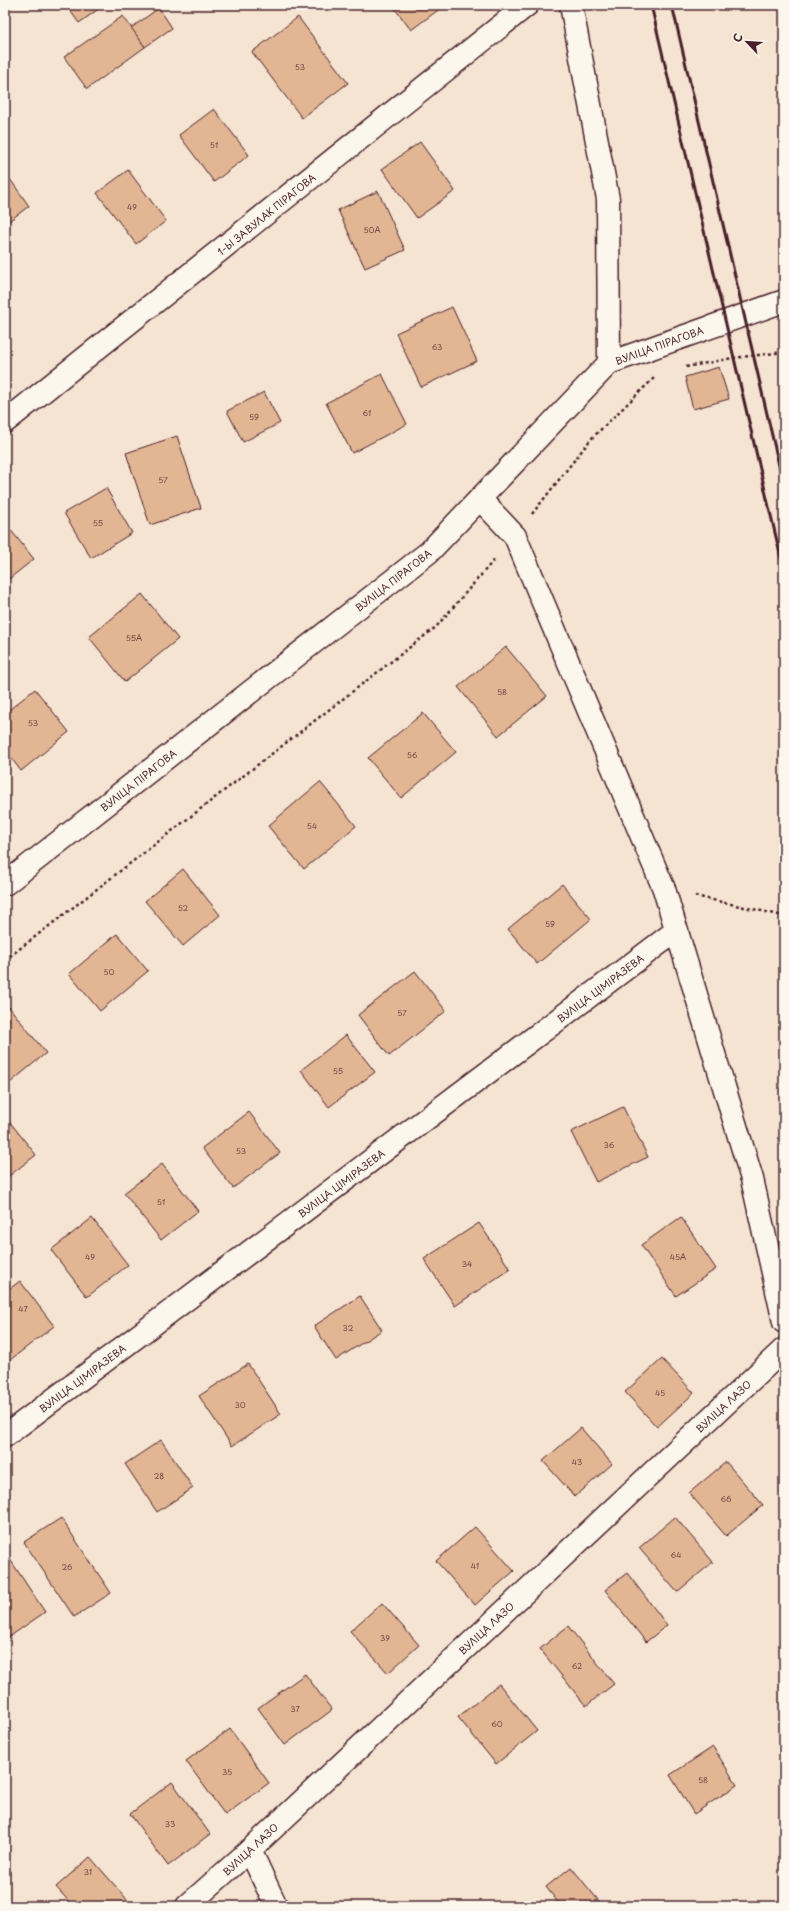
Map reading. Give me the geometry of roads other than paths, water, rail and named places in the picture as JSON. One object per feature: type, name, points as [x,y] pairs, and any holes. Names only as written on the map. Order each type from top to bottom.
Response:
[{"type":"street","name":"1-Ы ЗАВУЛАК ПІРАГОВА","points":[[5,422],[527,5]]},
{"type":"street","points":[[571,5],[608,199],[609,363]]},
{"type":"street","name":"ВУЛІЦА ПІРАГОВА","points":[[5,884],[429,552],[609,363],[784,301]]},
{"type":"street","points":[[480,500],[515,536],[664,889],[752,1179],[784,1322]]},
{"type":"street","name":"ВУЛІЦА ЦІМІРАЗЕВА","points":[[5,1436],[677,930]]},
{"type":"street","name":"ВУЛІЦА ЛАЗО","points":[[187,1906],[250,1850],[784,1349]]},
{"type":"street","points":[[250,1850],[276,1906]]},
{"type":"railway","points":[[651,5],[784,571]]},
{"type":"railway","points":[[672,5],[784,487]]}]
